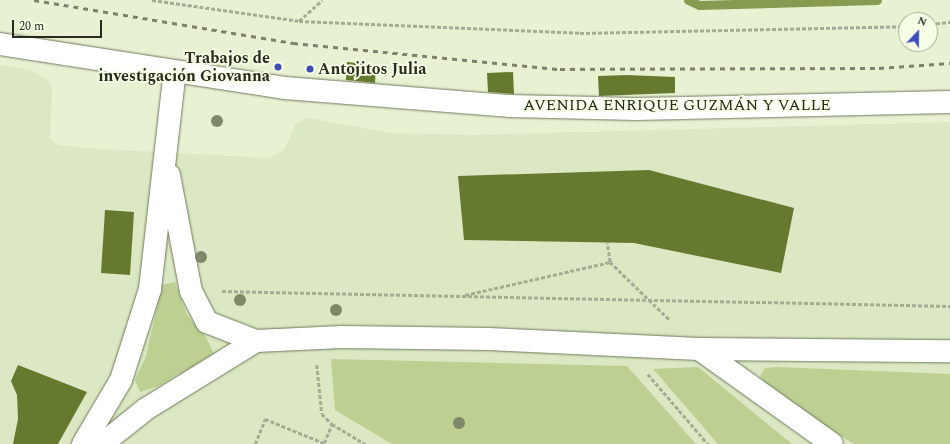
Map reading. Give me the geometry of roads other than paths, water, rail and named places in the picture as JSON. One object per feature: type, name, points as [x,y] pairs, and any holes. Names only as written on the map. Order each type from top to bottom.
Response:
[{"type":"street","name":"AVENIDA ENRIQUE GUZMÁN Y VALLE","points":[[0,44],[285,88],[510,106],[637,109],[950,102]]},
{"type":"street","points":[[83,444],[121,380],[150,289],[175,71]]},
{"type":"street","points":[[165,152],[191,291],[207,322],[256,341],[313,339],[489,339],[699,349],[950,352]]},
{"type":"street","points":[[102,444],[146,409],[256,341]]},
{"type":"street","points":[[699,349],[832,444]]},
{"type":"waterway","points":[[688,0],[699,5],[877,0]]},
{"type":"railway","points":[[34,0],[293,43],[560,69],[879,68],[950,63]]},
{"type":"place","name":"Trabajos de investigación Giovanna","points":[[278,67]]},
{"type":"place","name":"Antojitos Julia","points":[[310,69]]}]
